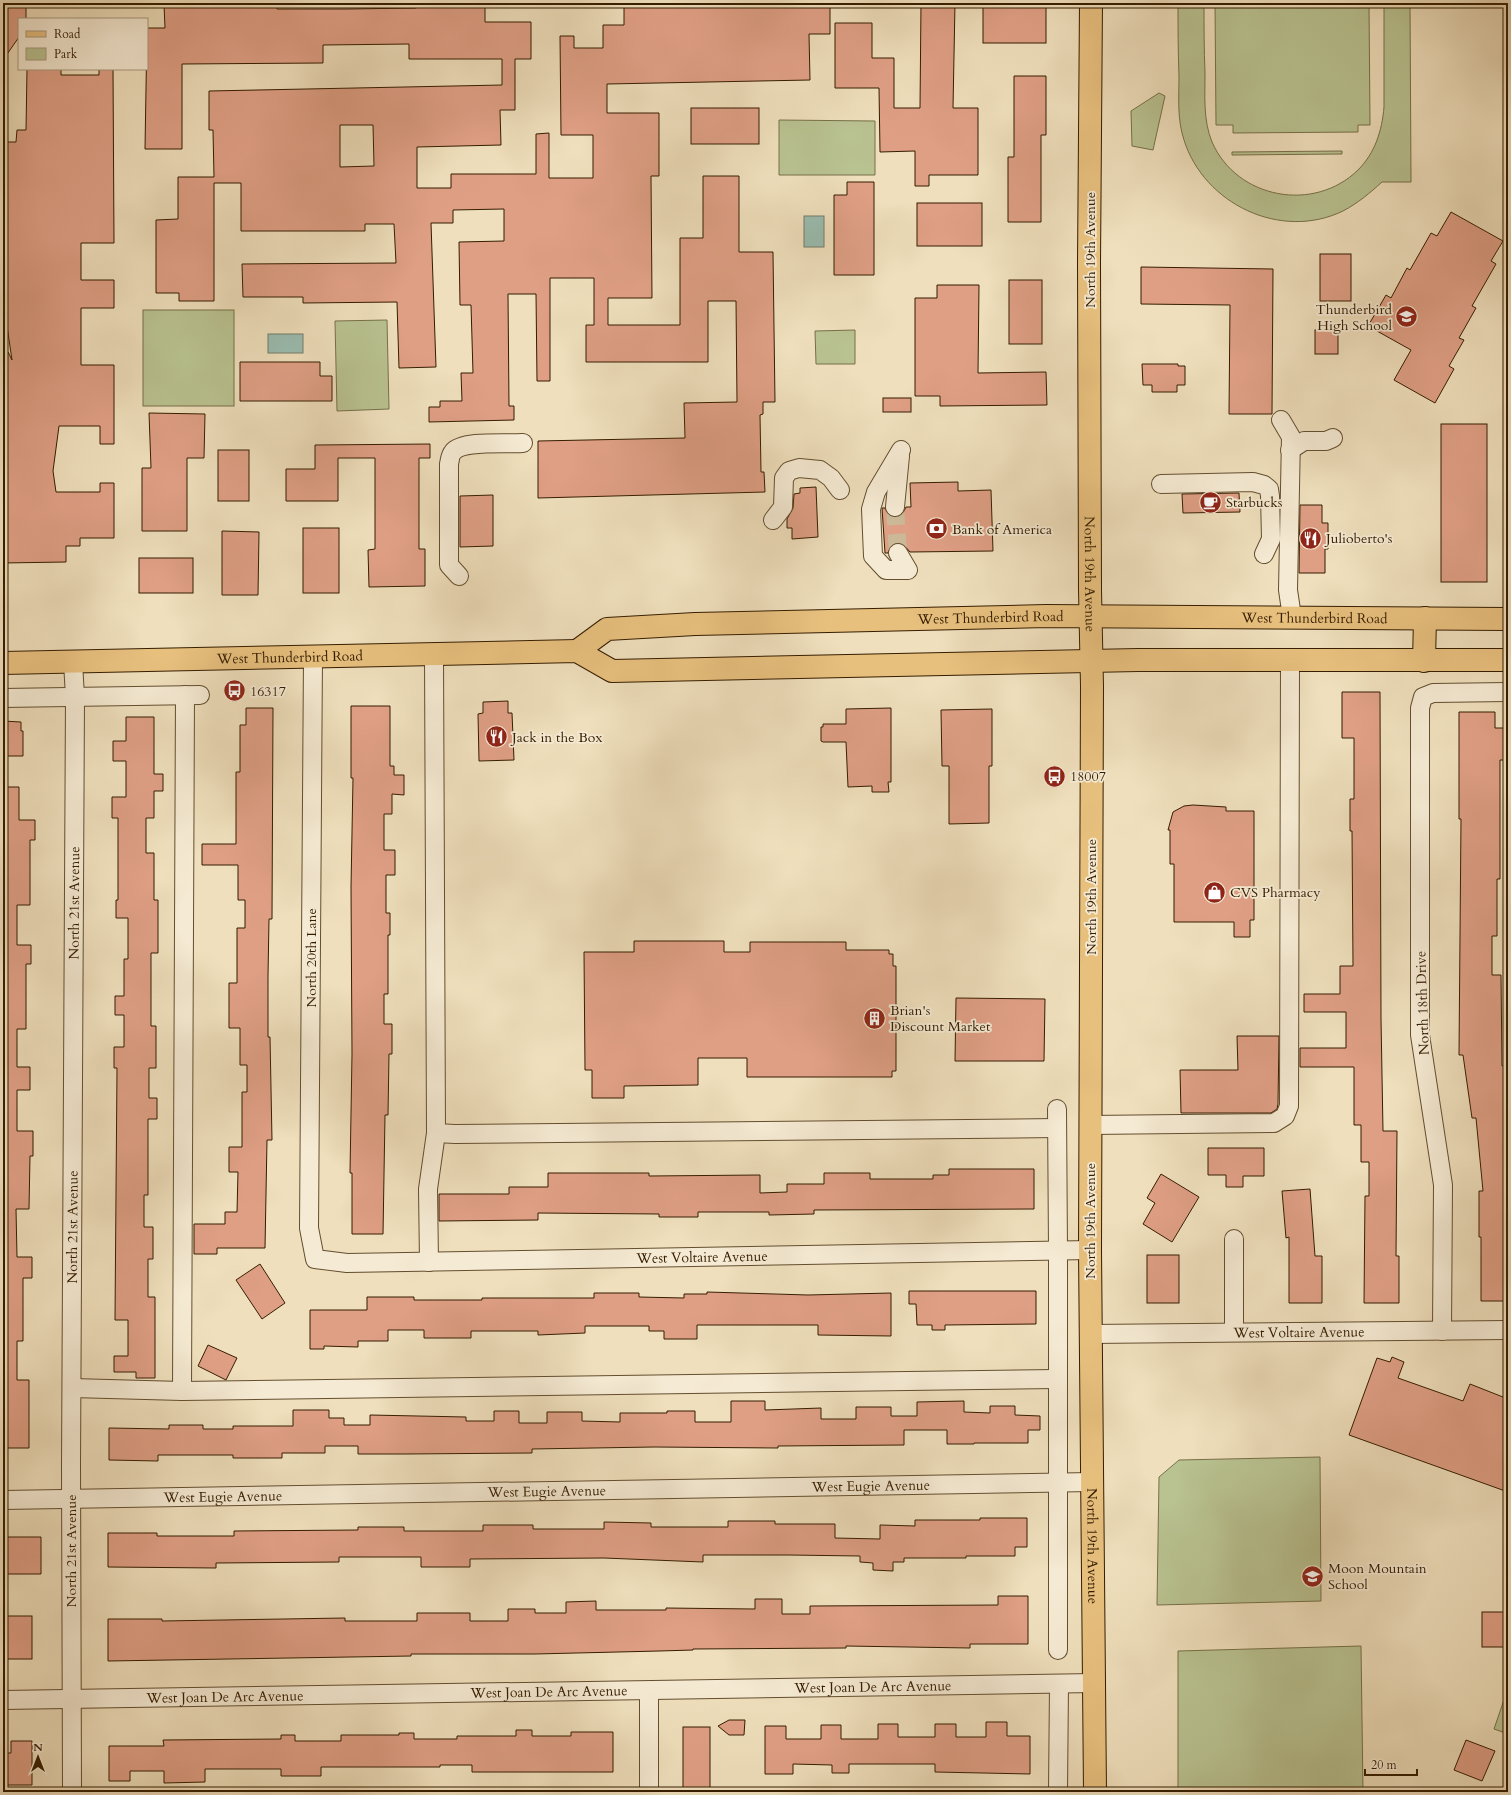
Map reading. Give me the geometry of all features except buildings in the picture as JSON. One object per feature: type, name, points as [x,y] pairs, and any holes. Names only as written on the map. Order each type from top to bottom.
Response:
[{"type":"main road","name":"North 19th Avenue","points":[[1091,3],[1090,263],[1092,661],[1090,1334],[1095,1792]]},
{"type":"main road","name":"West Thunderbird Road","points":[[3,663],[577,650],[607,629],[696,624],[1091,616],[1508,619]]},
{"type":"main road","points":[[1424,660],[1425,618]]},
{"type":"main road","points":[[577,650],[612,671],[1092,661],[1508,660]]},
{"type":"street","points":[[1281,420],[1291,437],[1288,590],[1292,617]]},
{"type":"street","points":[[1290,450],[1304,441],[1326,441],[1333,438]]},
{"type":"street","points":[[459,576],[449,565],[449,464],[451,456],[453,452],[466,445],[523,443]]},
{"type":"street","points":[[895,507],[901,450],[876,492],[871,509],[873,556],[886,570],[908,570],[898,553]]},
{"type":"street","points":[[773,520],[783,507],[784,478],[789,472],[799,468],[820,470],[831,478],[840,490]]},
{"type":"street","points":[[1162,484],[1253,482],[1264,485],[1269,489],[1270,496],[1271,540],[1264,554]]},
{"type":"street","points":[[430,1262],[428,1189],[436,1133],[434,654]]},
{"type":"street","name":"North 20th Lane","points":[[313,656],[309,1228],[315,1259]]},
{"type":"street","points":[[1090,1124],[1274,1122],[1285,1116],[1289,1106],[1290,660]]},
{"type":"street","name":"North 21st Avenue","points":[[72,1792],[71,1699],[75,697],[73,662]]},
{"type":"street","name":"North 18th Drive","points":[[1442,1331],[1443,1185],[1420,1035],[1420,708],[1423,697],[1432,693],[1508,692]]},
{"type":"street","points":[[3,698],[192,695],[182,1390]]},
{"type":"street","points":[[1057,1109],[1058,1650]]},
{"type":"street","points":[[436,1133],[1057,1128]]},
{"type":"street","points":[[1234,1239],[1234,1332]]},
{"type":"street","name":"West Voltaire Avenue","points":[[315,1259],[347,1263],[1090,1250]]},
{"type":"street","name":"West Voltaire Avenue","points":[[1090,1334],[1508,1330]]},
{"type":"street","points":[[72,1388],[182,1390],[1057,1379]]},
{"type":"street","name":"West Eugie Avenue","points":[[3,1500],[1092,1482]]},
{"type":"street","name":"West Joan De Arc Avenue","points":[[3,1700],[1094,1683]]},
{"type":"street","points":[[1058,1792],[1059,1684]]},
{"type":"street","points":[[649,1691],[649,1792]]},
{"type":"green space","points":[[1178,3],[1204,3],[1206,117],[1212,142],[1224,161],[1239,176],[1258,187],[1278,194],[1299,195],[1320,192],[1340,183],[1358,170],[1369,156],[1377,141],[1384,107],[1384,3],[1410,3],[1411,182],[1382,182],[1364,198],[1343,211],[1319,219],[1295,222],[1271,219],[1248,211],[1227,198],[1209,182],[1194,163],[1184,140],[1180,124],[1179,108]]},
{"type":"green space","points":[[1215,3],[1369,3],[1370,125],[1358,125],[1358,132],[1233,133],[1233,125],[1216,125]]},
{"type":"green space","points":[[1159,93],[1165,96],[1153,150],[1132,146],[1131,111]]},
{"type":"green space","points":[[779,120],[875,121],[875,175],[779,175]]},
{"type":"green space","points":[[1342,151],[1342,154],[1232,155],[1232,152]]},
{"type":"green space","points":[[143,310],[234,310],[234,406],[143,406]]},
{"type":"green space","points":[[387,320],[389,409],[337,411],[335,321]]},
{"type":"green space","points":[[855,330],[855,364],[816,364],[815,331]]},
{"type":"green space","points":[[1320,1457],[1321,1601],[1157,1605],[1159,1477],[1179,1460]]},
{"type":"green space","points":[[1361,1646],[1363,1792],[1178,1792],[1178,1651]]},
{"type":"green space","points":[[1508,1688],[1508,1734],[1494,1729]]},
{"type":"water","points":[[804,216],[824,216],[824,247],[804,247]]},
{"type":"water","points":[[268,334],[303,334],[303,353],[268,353]]},
{"type":"tunnel","points":[[895,507],[898,553]]},
{"type":"place","name":"Thunderbird High School","points":[[1407,317]]},
{"type":"place","name":"Starbucks","points":[[1211,502]]},
{"type":"place","name":"Bank of America","points":[[936,529]]},
{"type":"place","name":"Julioberto's","points":[[1311,538]]},
{"type":"place","name":"16317","points":[[234,691]]},
{"type":"place","name":"Jack in the Box","points":[[496,737]]},
{"type":"place","name":"18007","points":[[1054,776]]},
{"type":"place","name":"CVS Pharmacy","points":[[1214,892]]},
{"type":"place","name":"Brian's Discount Market","points":[[874,1018]]},
{"type":"place","name":"Moon Mountain School","points":[[1313,1576]]}]
